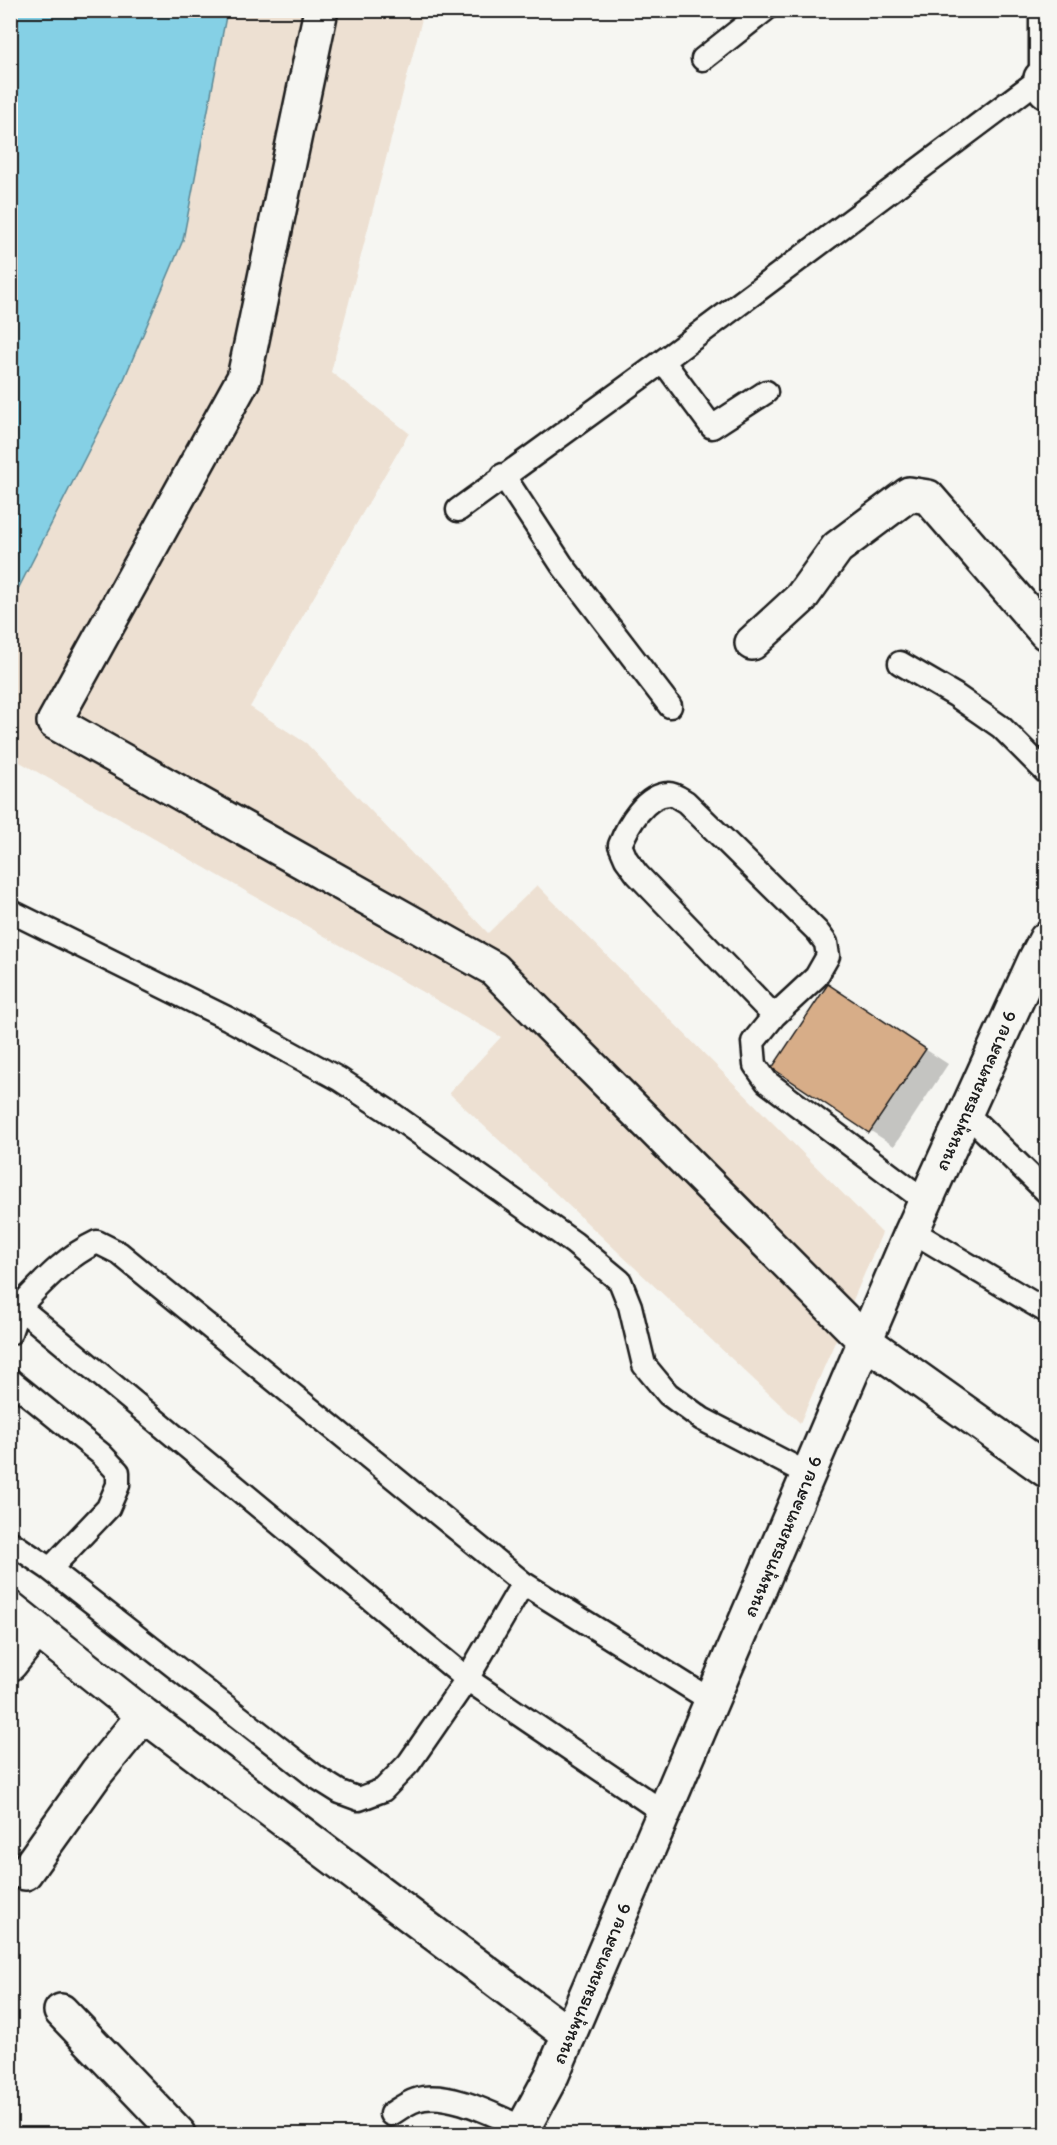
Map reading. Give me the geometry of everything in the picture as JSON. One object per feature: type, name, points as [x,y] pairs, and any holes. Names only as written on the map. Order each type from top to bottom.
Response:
[{"type":"street","points":[[321,10],[244,378],[54,722],[494,969],[865,1341],[1047,1470]]},
{"type":"street","points":[[752,643],[801,597],[837,548],[909,494],[928,497],[1047,633]]},
{"type":"street","name":"ถนนพุทธมณฑลสาย 6","points":[[522,2131],[552,2075],[925,1201],[1035,960],[1047,939]]},
{"type":"street","points":[[10,1608],[144,1715],[569,2035]]},
{"type":"street","points":[[10,1664],[37,1630]]},
{"type":"street","points":[[25,1873],[97,1772],[144,1715]]},
{"type":"street","points":[[61,2011],[179,2134]]},
{"type":"lane","points":[[703,59],[765,10]]},
{"type":"lane","points":[[458,510],[1044,84],[1041,10]]},
{"type":"lane","points":[[663,361],[712,427],[766,392]]},
{"type":"lane","points":[[503,476],[562,566],[670,706]]},
{"type":"lane","points":[[900,663],[1001,726],[1047,772]]},
{"type":"lane","points":[[774,1016],[637,874],[627,859],[620,845],[624,834],[636,815],[654,797],[671,794],[686,802],[817,932],[826,944],[828,956],[816,977],[774,1016],[753,1042],[754,1065],[767,1082],[925,1201]]},
{"type":"lane","points":[[10,910],[294,1053],[388,1111],[574,1243],[620,1281],[630,1306],[644,1365],[668,1394],[702,1419],[808,1474]]},
{"type":"lane","points":[[965,1112],[1047,1191]]},
{"type":"lane","points":[[912,1231],[1047,1311]]},
{"type":"lane","points":[[10,1333],[18,1307],[79,1250],[97,1242],[118,1253],[523,1583],[712,1701]]},
{"type":"lane","points":[[18,1307],[467,1679],[663,1812]]},
{"type":"lane","points":[[10,1380],[100,1454],[117,1472],[118,1485],[108,1508],[50,1569]]},
{"type":"lane","points":[[10,1542],[50,1569],[316,1777],[340,1792],[359,1799],[383,1790],[409,1763],[467,1679],[523,1583]]},
{"type":"lane","points":[[391,2114],[417,2099],[436,2098],[467,2102],[522,2131]]},
{"type":"shaded area","points":[[227,11],[424,11],[331,372],[409,433],[250,707],[306,743],[488,933],[537,885],[882,1233],[800,1423],[449,1093],[501,1037],[11,757],[10,603],[119,391],[183,240]]},
{"type":"water","points":[[11,10],[227,11],[183,240],[119,391],[11,603]]},
{"type":"building","points":[[828,984],[926,1049],[869,1133],[772,1068]]}]
